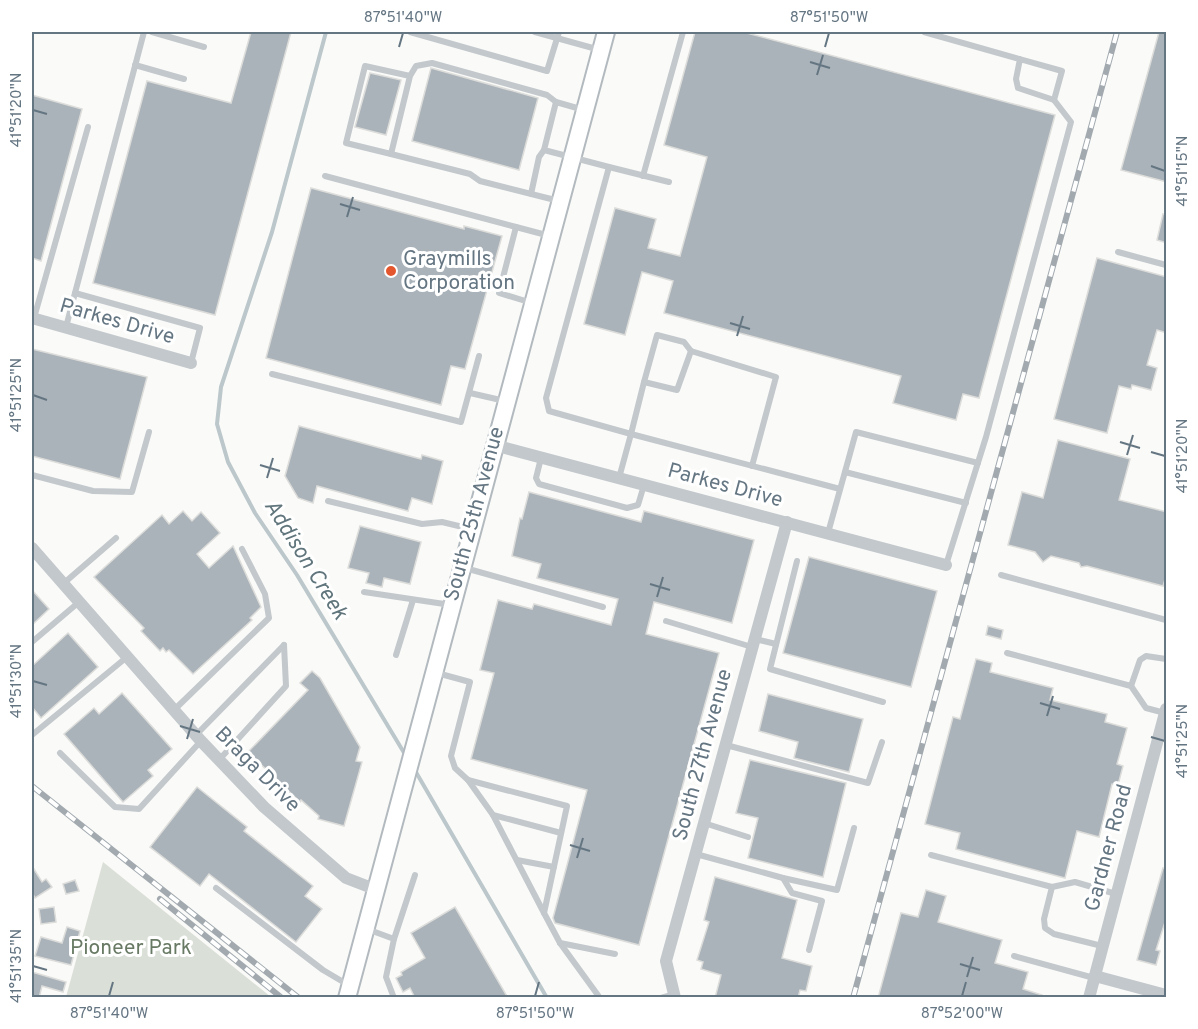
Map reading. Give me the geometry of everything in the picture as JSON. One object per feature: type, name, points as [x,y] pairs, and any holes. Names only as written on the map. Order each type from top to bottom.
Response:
[{"type":"main road","name":"South 25th Avenue","points":[[349,992],[606,32]]},
{"type":"street","name":"Parkes Drive","points":[[33,318],[191,363]]},
{"type":"street","name":"Parkes Drive","points":[[494,445],[946,565]]},
{"type":"street","name":"South 27th Avenue","points":[[675,996],[666,961],[787,522]]},
{"type":"street","name":"Braga Drive","points":[[32,548],[218,760],[264,807],[346,878],[377,890]]},
{"type":"street","name":"Gardner Road","points":[[1089,998],[1166,711]]},
{"type":"street","points":[[1095,977],[1167,995]]},
{"type":"lane","points":[[66,328],[144,32]]},
{"type":"lane","points":[[152,32],[204,46]]},
{"type":"lane","points":[[410,32],[547,70],[558,34]]},
{"type":"lane","points":[[535,32],[558,34],[601,50]]},
{"type":"lane","points":[[643,176],[683,32]]},
{"type":"lane","points":[[924,32],[1062,71],[1054,100]]},
{"type":"lane","points":[[946,565],[978,463],[1071,122],[1054,100],[1018,88],[1016,79],[1020,59]]},
{"type":"lane","points":[[391,154],[410,76],[416,66],[432,63],[547,95],[556,102],[584,110]]},
{"type":"lane","points":[[135,65],[184,79]]},
{"type":"lane","points":[[410,76],[365,66],[346,143],[470,174],[480,181],[560,201]]},
{"type":"lane","points":[[531,194],[538,157],[544,150],[556,102]]},
{"type":"lane","points":[[33,318],[88,127]]},
{"type":"lane","points":[[544,150],[669,182]]},
{"type":"lane","points":[[609,167],[546,398],[549,411],[840,489]]},
{"type":"lane","points":[[325,176],[550,236]]},
{"type":"lane","points":[[516,227],[499,293],[532,303]]},
{"type":"lane","points":[[1118,252],[1167,265]]},
{"type":"lane","points":[[75,293],[200,328],[191,363]]},
{"type":"lane","points":[[619,478],[657,335],[684,342],[691,351],[776,377],[752,466]]},
{"type":"lane","points":[[644,382],[677,390],[691,351]]},
{"type":"lane","points":[[272,374],[461,422],[479,356]]},
{"type":"lane","points":[[470,393],[506,401]]},
{"type":"lane","points":[[32,475],[93,491],[132,492],[149,432]]},
{"type":"lane","points":[[828,533],[856,432],[978,463]]},
{"type":"lane","points":[[541,457],[536,478],[539,484],[627,508],[638,505],[644,484]]},
{"type":"lane","points":[[845,472],[966,503]]},
{"type":"lane","points":[[328,501],[422,524],[442,522],[471,530]]},
{"type":"lane","points":[[64,583],[116,538]]},
{"type":"lane","points":[[174,710],[269,618],[265,594],[242,549]]},
{"type":"lane","points":[[797,561],[770,669],[883,702]]},
{"type":"lane","points":[[462,567],[603,607]]},
{"type":"lane","points":[[1001,575],[1167,620]]},
{"type":"lane","points":[[364,592],[451,605]]},
{"type":"lane","points":[[396,655],[413,600]]},
{"type":"lane","points":[[32,642],[80,602]]},
{"type":"lane","points":[[666,621],[754,643],[776,644]]},
{"type":"lane","points":[[60,753],[115,807],[139,809],[199,738],[284,645],[286,686],[218,760]]},
{"type":"lane","points":[[1007,653],[1131,686],[1146,708],[1166,711]]},
{"type":"lane","points":[[32,735],[128,656]]},
{"type":"lane","points":[[1131,686],[1140,660],[1146,656],[1167,659]]},
{"type":"lane","points":[[434,672],[470,682],[451,756],[454,768],[468,780],[494,815],[560,943],[600,998]]},
{"type":"lane","points":[[726,745],[868,783],[882,742]]},
{"type":"lane","points":[[468,780],[567,806],[544,913]]},
{"type":"lane","points":[[494,815],[561,833]]},
{"type":"lane","points":[[704,823],[748,837]]},
{"type":"lane","points":[[696,854],[837,890],[854,828]]},
{"type":"lane","points":[[931,855],[1052,887],[1075,882],[1117,894]]},
{"type":"lane","points":[[517,860],[554,867]]},
{"type":"lane","points":[[394,998],[386,977],[394,939],[415,874]]},
{"type":"lane","points":[[783,878],[792,893],[822,901],[809,950]]},
{"type":"lane","points":[[1052,887],[1044,919],[1045,928],[1054,934],[1103,946]]},
{"type":"lane","points":[[216,888],[349,992]]},
{"type":"lane","points":[[366,929],[394,939]]},
{"type":"lane","points":[[560,943],[615,954]]},
{"type":"lane","points":[[1014,956],[1095,977]]},
{"type":"lane","points":[[661,998],[675,996]]},
{"type":"green space","name":"Pioneer Park","points":[[103,862],[271,997],[66,997]]},
{"type":"building","points":[[251,32],[291,32],[215,315],[93,283],[147,81],[231,103]]},
{"type":"building","points":[[695,32],[743,32],[1055,115],[979,398],[963,394],[956,420],[893,403],[901,376],[664,313],[673,281],[642,272],[625,335],[584,324],[615,208],[656,219],[648,248],[680,256],[707,157],[664,145]]},
{"type":"building","points":[[1159,32],[1167,32],[1167,182],[1121,170]]},
{"type":"building","points":[[431,68],[538,98],[519,170],[412,141]]},
{"type":"building","points":[[370,73],[401,80],[386,135],[355,127]]},
{"type":"building","points":[[32,95],[82,109],[41,261],[32,258]]},
{"type":"building","name":"Graymills Corporation","points":[[311,188],[464,229],[464,226],[502,236],[465,369],[451,366],[441,405],[266,358]]},
{"type":"building","points":[[1163,214],[1167,215],[1167,243],[1157,240]]},
{"type":"building","points":[[1097,258],[1167,277],[1167,333],[1157,330],[1147,365],[1157,368],[1151,390],[1132,385],[1131,389],[1119,386],[1107,433],[1054,419]]},
{"type":"building","points":[[32,349],[147,377],[120,479],[32,456]]},
{"type":"building","points":[[299,426],[421,459],[422,455],[443,461],[432,504],[412,498],[408,511],[317,486],[313,503],[298,498],[285,476]]},
{"type":"building","points":[[1058,440],[1130,459],[1119,500],[1167,512],[1167,573],[1163,586],[1087,566],[1081,567],[1079,563],[1051,556],[1043,562],[1035,552],[1008,545],[1022,492],[1043,498]]},
{"type":"building","points":[[529,492],[641,522],[644,511],[754,540],[732,623],[654,602],[646,634],[719,653],[639,945],[555,923],[553,918],[587,790],[471,759],[494,673],[480,670],[498,600],[532,609],[534,604],[611,625],[618,599],[537,578],[541,564],[512,556],[520,518],[522,519]]},
{"type":"building","points":[[183,511],[192,521],[201,512],[220,533],[197,554],[209,568],[233,546],[261,607],[250,618],[252,620],[193,674],[169,650],[166,652],[163,648],[160,651],[141,631],[144,628],[94,577],[162,515],[169,524]]},
{"type":"building","points":[[360,526],[421,542],[410,584],[384,578],[382,587],[366,583],[369,573],[348,568]]},
{"type":"building","points":[[809,557],[937,591],[911,687],[783,653]]},
{"type":"building","points":[[32,590],[49,609],[32,625]]},
{"type":"building","points":[[988,626],[1003,630],[1001,639],[986,635]]},
{"type":"building","points":[[68,633],[98,667],[41,718],[32,707],[32,666]]},
{"type":"building","points":[[976,659],[992,663],[990,672],[1053,688],[1050,700],[1107,714],[1105,722],[1127,728],[1117,764],[1123,766],[1118,785],[1112,784],[1099,837],[1077,831],[1065,878],[956,849],[960,833],[925,824],[953,717],[960,719]]},
{"type":"building","points":[[312,671],[320,678],[360,747],[356,761],[362,762],[344,826],[318,819],[319,816],[301,800],[300,802],[248,752],[308,690],[300,683]]},
{"type":"building","points":[[122,693],[172,749],[148,770],[153,776],[123,802],[64,734],[94,708],[99,714]]},
{"type":"building","points":[[768,694],[863,719],[849,772],[794,758],[798,742],[759,731]]},
{"type":"building","points":[[750,760],[846,783],[823,877],[748,858],[758,818],[736,813]]},
{"type":"building","points":[[197,787],[247,827],[244,831],[313,886],[305,896],[322,909],[296,942],[209,874],[200,886],[150,847]]},
{"type":"building","points":[[32,866],[42,882],[46,879],[52,887],[35,898],[32,892]]},
{"type":"building","points":[[1163,868],[1167,869],[1167,916],[1156,950],[1160,951],[1156,965],[1137,960]]},
{"type":"building","points":[[715,877],[797,900],[782,958],[812,966],[806,991],[800,990],[798,998],[715,998],[721,975],[701,969],[703,962],[697,960],[709,922],[704,920]]},
{"type":"building","points":[[75,880],[79,891],[66,894],[63,884]]},
{"type":"building","points":[[926,890],[946,896],[938,922],[1002,940],[995,963],[1028,972],[1023,989],[1042,995],[1042,998],[878,998],[901,913],[918,917]]},
{"type":"building","points":[[54,907],[56,922],[41,924],[39,909]]},
{"type":"building","points":[[455,907],[508,998],[415,998],[410,988],[403,992],[396,978],[402,975],[401,972],[425,958],[411,933]]},
{"type":"building","points":[[67,927],[80,931],[71,965],[35,956],[41,937],[62,943]]},
{"type":"building","points":[[32,972],[66,982],[63,992],[42,986],[39,998],[32,998]]},
{"type":"waterway","name":"Addison Creek","points":[[326,32],[272,232],[221,387],[217,424],[228,462],[255,513],[297,575],[406,756]]},
{"type":"waterway","name":"Addison Creek","points":[[413,767],[547,998]]},
{"type":"railway","points":[[853,998],[1117,32]]},
{"type":"railway","points":[[32,786],[299,998]]},
{"type":"railway","points":[[160,899],[282,998]]},
{"type":"place","name":"Graymills Corporation","points":[[391,271]]}]
